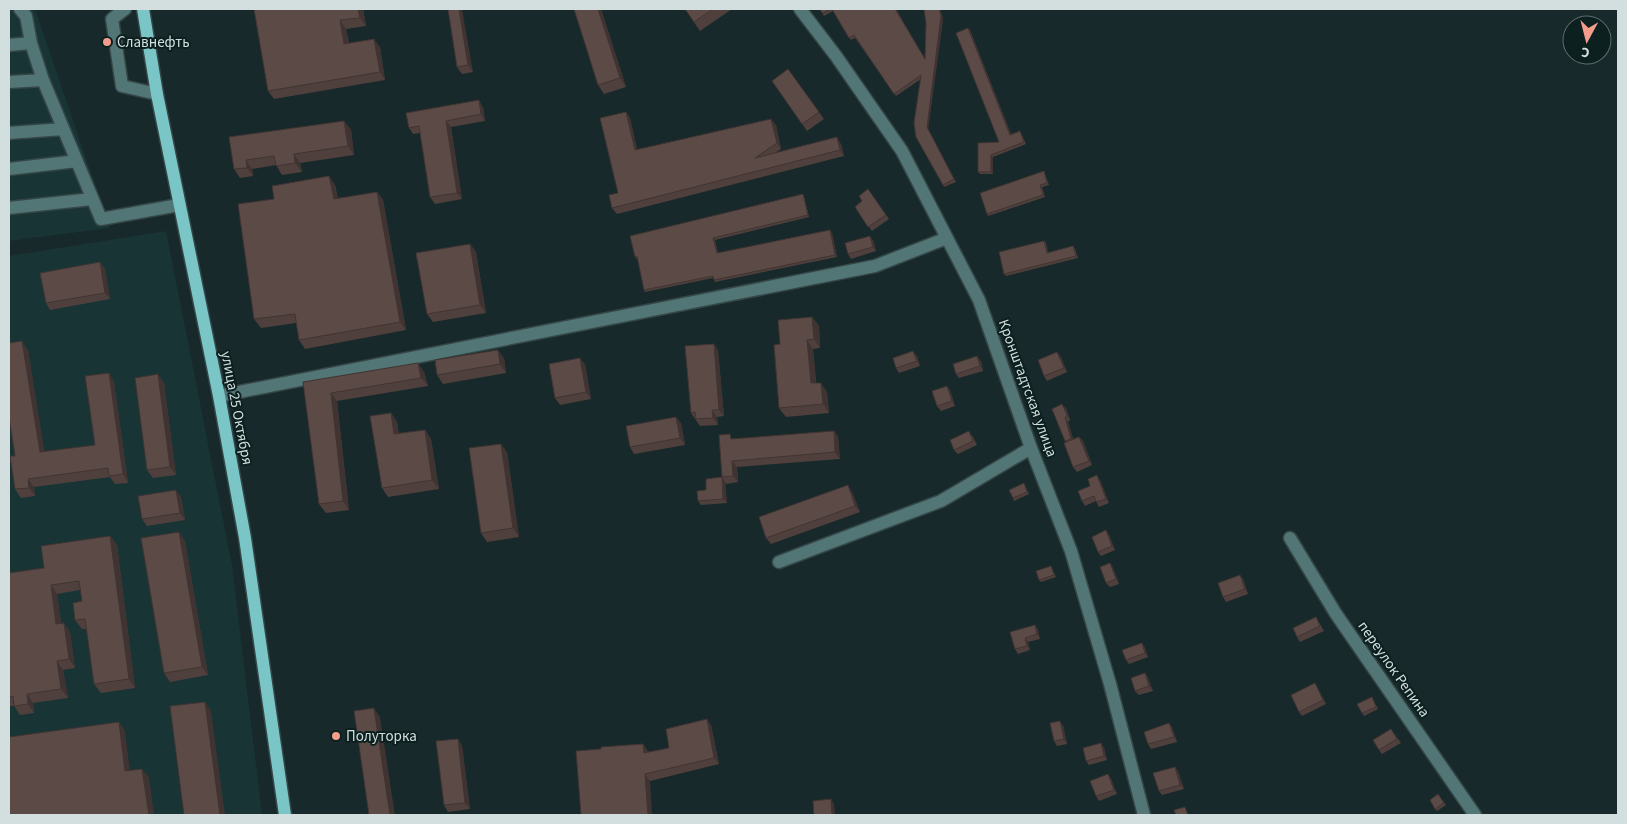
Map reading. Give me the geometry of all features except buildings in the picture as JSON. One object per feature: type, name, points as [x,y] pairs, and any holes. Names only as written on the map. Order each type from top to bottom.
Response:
[{"type":"main road","name":"улица 25 Октября","points":[[144,9],[157,94],[219,396],[245,538],[285,815]]},
{"type":"street","points":[[20,9],[26,16],[31,44],[43,80],[101,219],[179,205]]},
{"type":"street","points":[[125,9],[112,19],[122,86],[157,94]]},
{"type":"street","name":"Кронштадтская улица","points":[[800,9],[836,56],[902,151],[979,300],[1031,448],[1071,551],[1110,684],[1144,815]]},
{"type":"street","points":[[9,45],[31,44]]},
{"type":"street","points":[[9,82],[43,80]]},
{"type":"street","points":[[9,133],[63,129]]},
{"type":"street","points":[[9,169],[77,162]]},
{"type":"street","points":[[9,208],[92,199]]},
{"type":"street","points":[[219,396],[875,266],[947,238]]},
{"type":"street","points":[[779,562],[941,501],[1031,448]]},
{"type":"street","name":"переулок Репина","points":[[1290,538],[1336,614],[1475,815]]},
{"type":"shaded area","points":[[9,9],[35,9],[110,228],[9,241]]},
{"type":"shaded area","points":[[166,231],[232,565],[262,815],[9,815],[9,256]]},
{"type":"place","name":"Славнефть","points":[[107,42]]},
{"type":"place","name":"Полуторка","points":[[336,736]]}]
